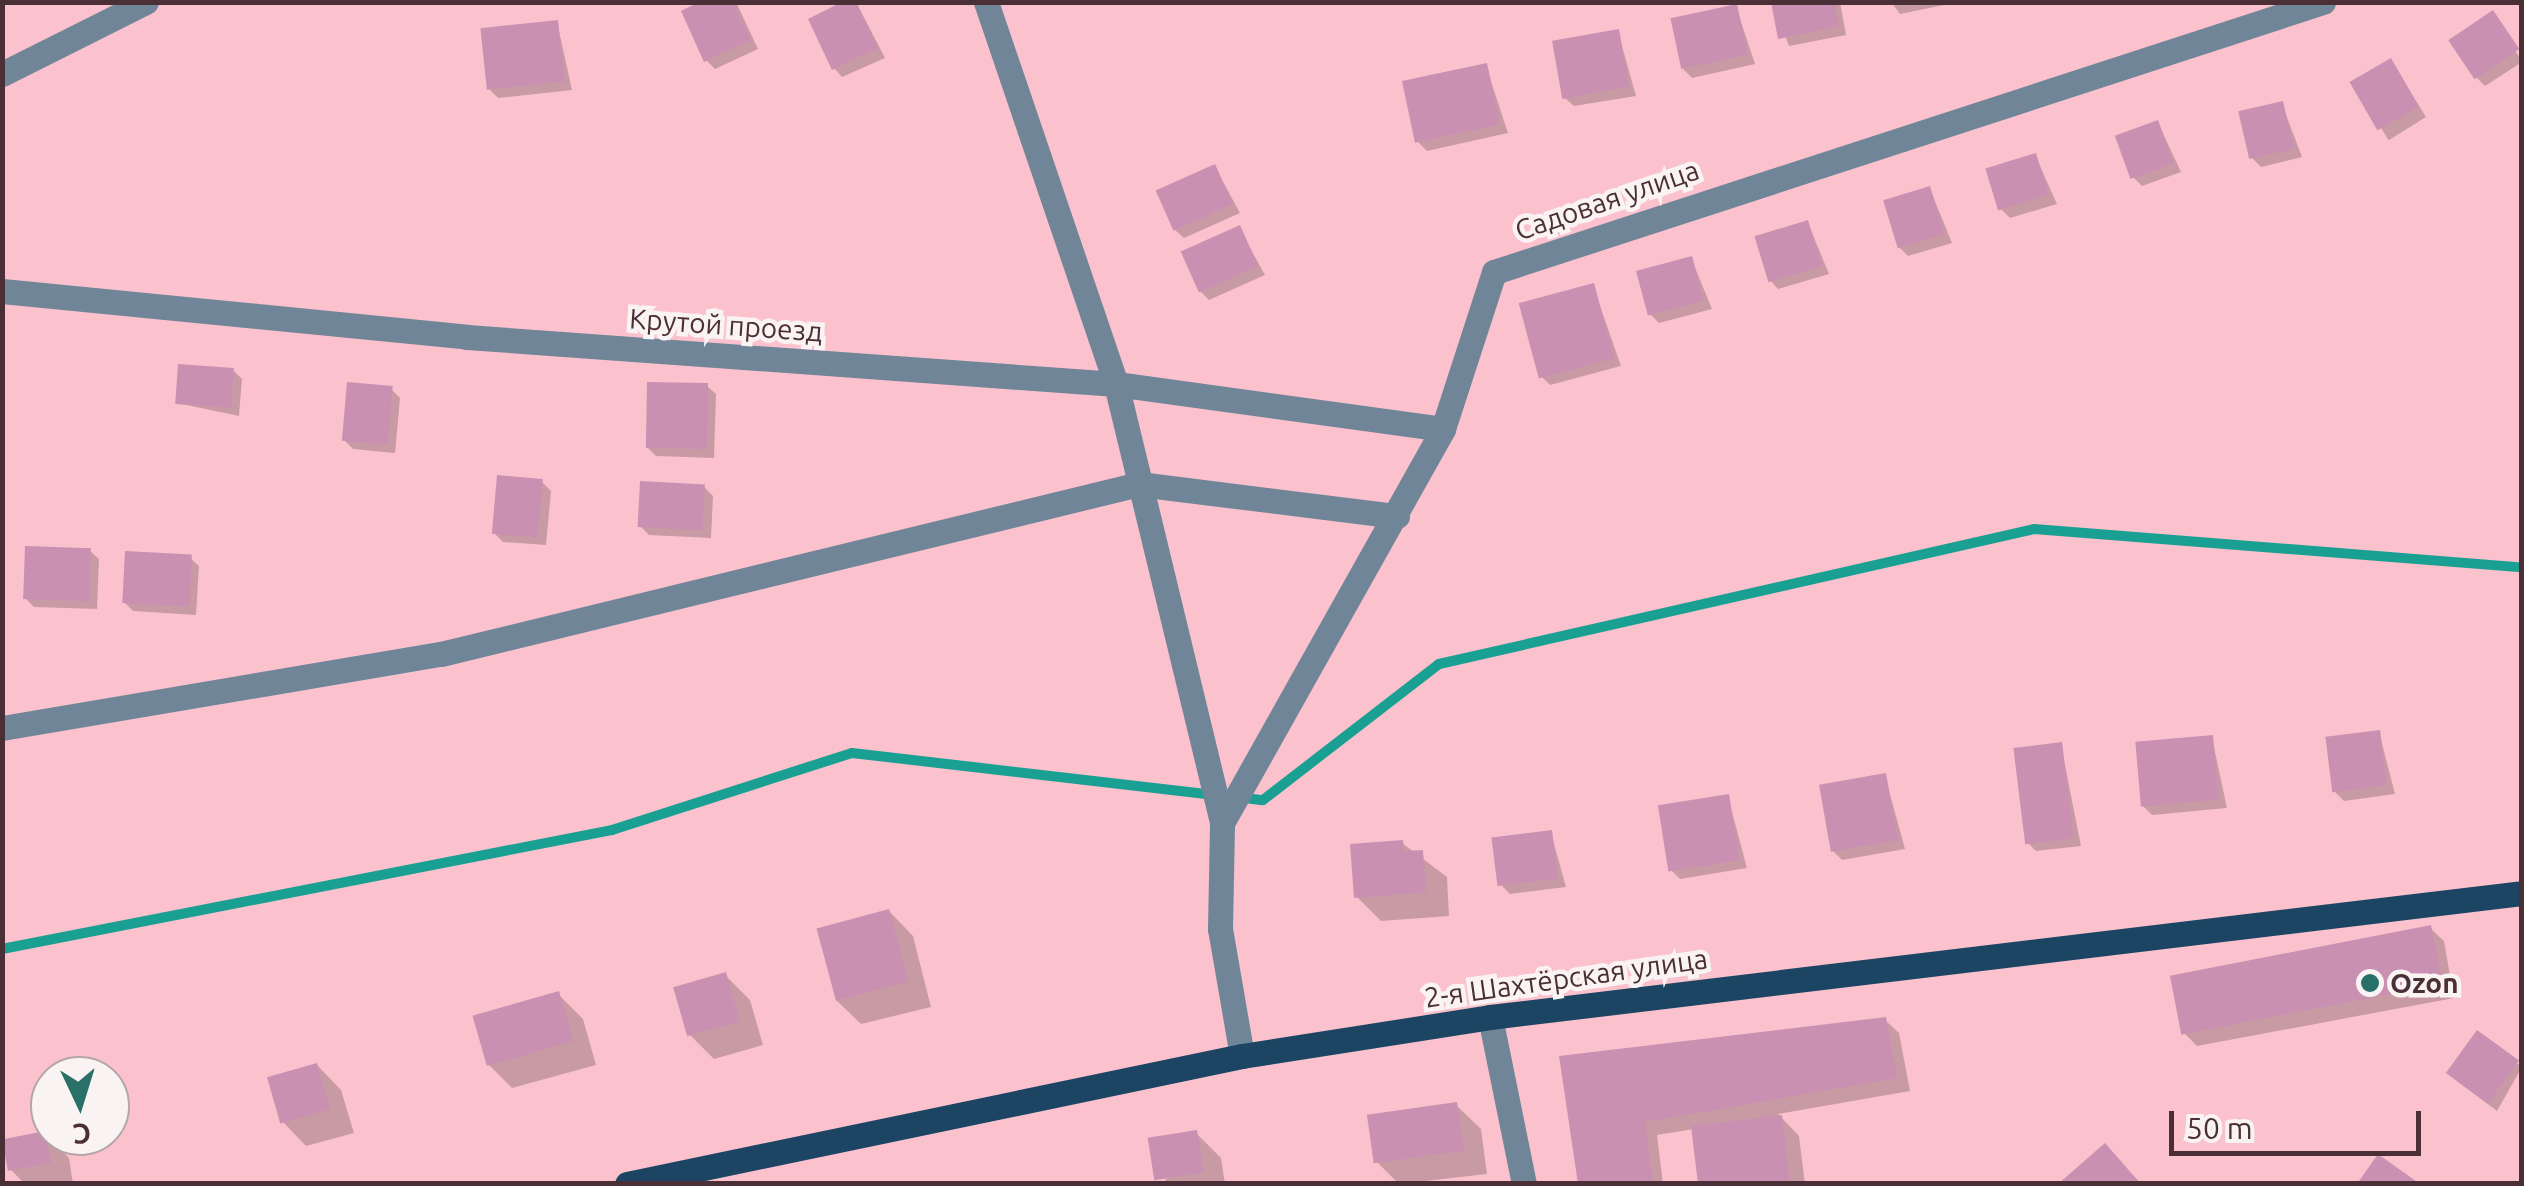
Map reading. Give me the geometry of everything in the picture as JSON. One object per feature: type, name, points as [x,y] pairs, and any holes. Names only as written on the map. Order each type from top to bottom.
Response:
[{"type":"main road","name":"2-я Шахтёрская улица","points":[[627,1184],[1242,1056],[1490,1017],[2522,893]]},
{"type":"street","points":[[2,74],[146,2]]},
{"type":"street","points":[[986,2],[1116,384],[1222,823]]},
{"type":"street","name":"Садовая улица","points":[[1242,1056],[1220,930],[1222,823],[1398,516],[1443,429],[1494,272],[2324,2]]},
{"type":"street","name":"Крутой проезд","points":[[2,290],[467,337],[1116,384],[1443,429]]},
{"type":"street","points":[[2,728],[441,654],[1139,484],[1398,516]]},
{"type":"street","points":[[1490,1017],[1524,1184]]},
{"type":"building","points":[[699,2],[733,2],[751,40],[704,62],[681,11]]},
{"type":"building","points":[[842,2],[856,2],[878,48],[832,70],[808,19]]},
{"type":"building","points":[[1771,2],[1834,2],[1839,26],[1778,39]]},
{"type":"building","points":[[1737,4],[1748,55],[1681,69],[1670,18]]},
{"type":"building","points":[[2493,10],[2519,49],[2475,79],[2448,40]]},
{"type":"building","points":[[558,20],[564,82],[487,90],[480,28]]},
{"type":"building","points":[[1619,29],[1629,87],[1562,99],[1552,41]]},
{"type":"building","points":[[2391,58],[2419,106],[2377,130],[2349,82]]},
{"type":"building","points":[[1487,63],[1500,125],[1415,143],[1402,81]]},
{"type":"building","points":[[2283,101],[2294,149],[2249,159],[2238,111]]},
{"type":"building","points":[[2158,120],[2174,163],[2131,179],[2115,136]]},
{"type":"building","points":[[2036,153],[2049,195],[1998,211],[1985,168]]},
{"type":"building","points":[[1215,164],[1233,204],[1174,231],[1156,190]]},
{"type":"building","points":[[1930,186],[1945,234],[1898,248],[1883,200]]},
{"type":"building","points":[[1808,220],[1822,266],[1768,282],[1754,236]]},
{"type":"building","points":[[1240,225],[1258,266],[1199,293],[1181,251]]},
{"type":"building","points":[[1692,256],[1704,300],[1648,315],[1636,271]]},
{"type":"building","points":[[1594,283],[1614,358],[1539,379],[1519,303]]},
{"type":"building","points":[[178,364],[234,368],[231,408],[175,404]]},
{"type":"building","points":[[347,382],[393,386],[388,445],[342,441]]},
{"type":"building","points":[[647,382],[708,383],[707,449],[646,448]]},
{"type":"building","points":[[497,475],[543,479],[538,538],[492,534]]},
{"type":"building","points":[[640,481],[705,484],[703,530],[638,527]]},
{"type":"building","points":[[25,546],[91,548],[89,601],[23,599]]},
{"type":"building","points":[[125,551],[192,555],[189,606],[122,603]]},
{"type":"building","points":[[2380,730],[2387,786],[2332,792],[2325,737]]},
{"type":"building","points":[[2213,735],[2219,800],[2141,807],[2135,742]]},
{"type":"building","points":[[2062,742],[2074,838],[2025,844],[2013,748]]},
{"type":"building","points":[[1886,773],[1898,840],[1831,852],[1819,785]]},
{"type":"building","points":[[1729,794],[1739,860],[1668,871],[1658,805]]},
{"type":"building","points":[[1552,830],[1558,879],[1497,886],[1491,837]]},
{"type":"building","points":[[1403,840],[1404,851],[1423,850],[1426,892],[1354,898],[1350,844]]},
{"type":"building","points":[[889,909],[908,981],[836,1001],[817,928]]},
{"type":"building","points":[[2431,925],[2442,984],[2181,1035],[2170,976]]},
{"type":"building","points":[[726,972],[740,1021],[687,1036],[673,987]]},
{"type":"building","points":[[559,991],[573,1041],[487,1066],[472,1016]]},
{"type":"building","points":[[1886,1017],[1897,1078],[1645,1122],[1653,1184],[1578,1184],[1559,1056]]},
{"type":"building","points":[[2477,1030],[2519,1061],[2488,1103],[2446,1073]]},
{"type":"building","points":[[317,1063],[330,1109],[280,1123],[267,1077]]},
{"type":"building","points":[[1457,1102],[1464,1151],[1374,1163],[1367,1115]]},
{"type":"building","points":[[1782,1115],[1790,1184],[1698,1184],[1691,1126]]},
{"type":"building","points":[[1197,1130],[1204,1172],[1154,1180],[1148,1138]]},
{"type":"building","points":[[30,1134],[30,1156],[50,1156],[51,1162],[8,1171],[2,1139]]},
{"type":"building","points":[[2105,1143],[2141,1184],[2058,1184]]},
{"type":"building","points":[[2378,1154],[2420,1184],[2357,1184]]},
{"type":"waterway","points":[[1237,797],[1263,800],[1439,664],[2034,529],[2522,567]]},
{"type":"waterway","points":[[2,949],[612,830],[852,753],[1215,795]]},
{"type":"place","name":"Ozon","points":[[2370,983]]}]
